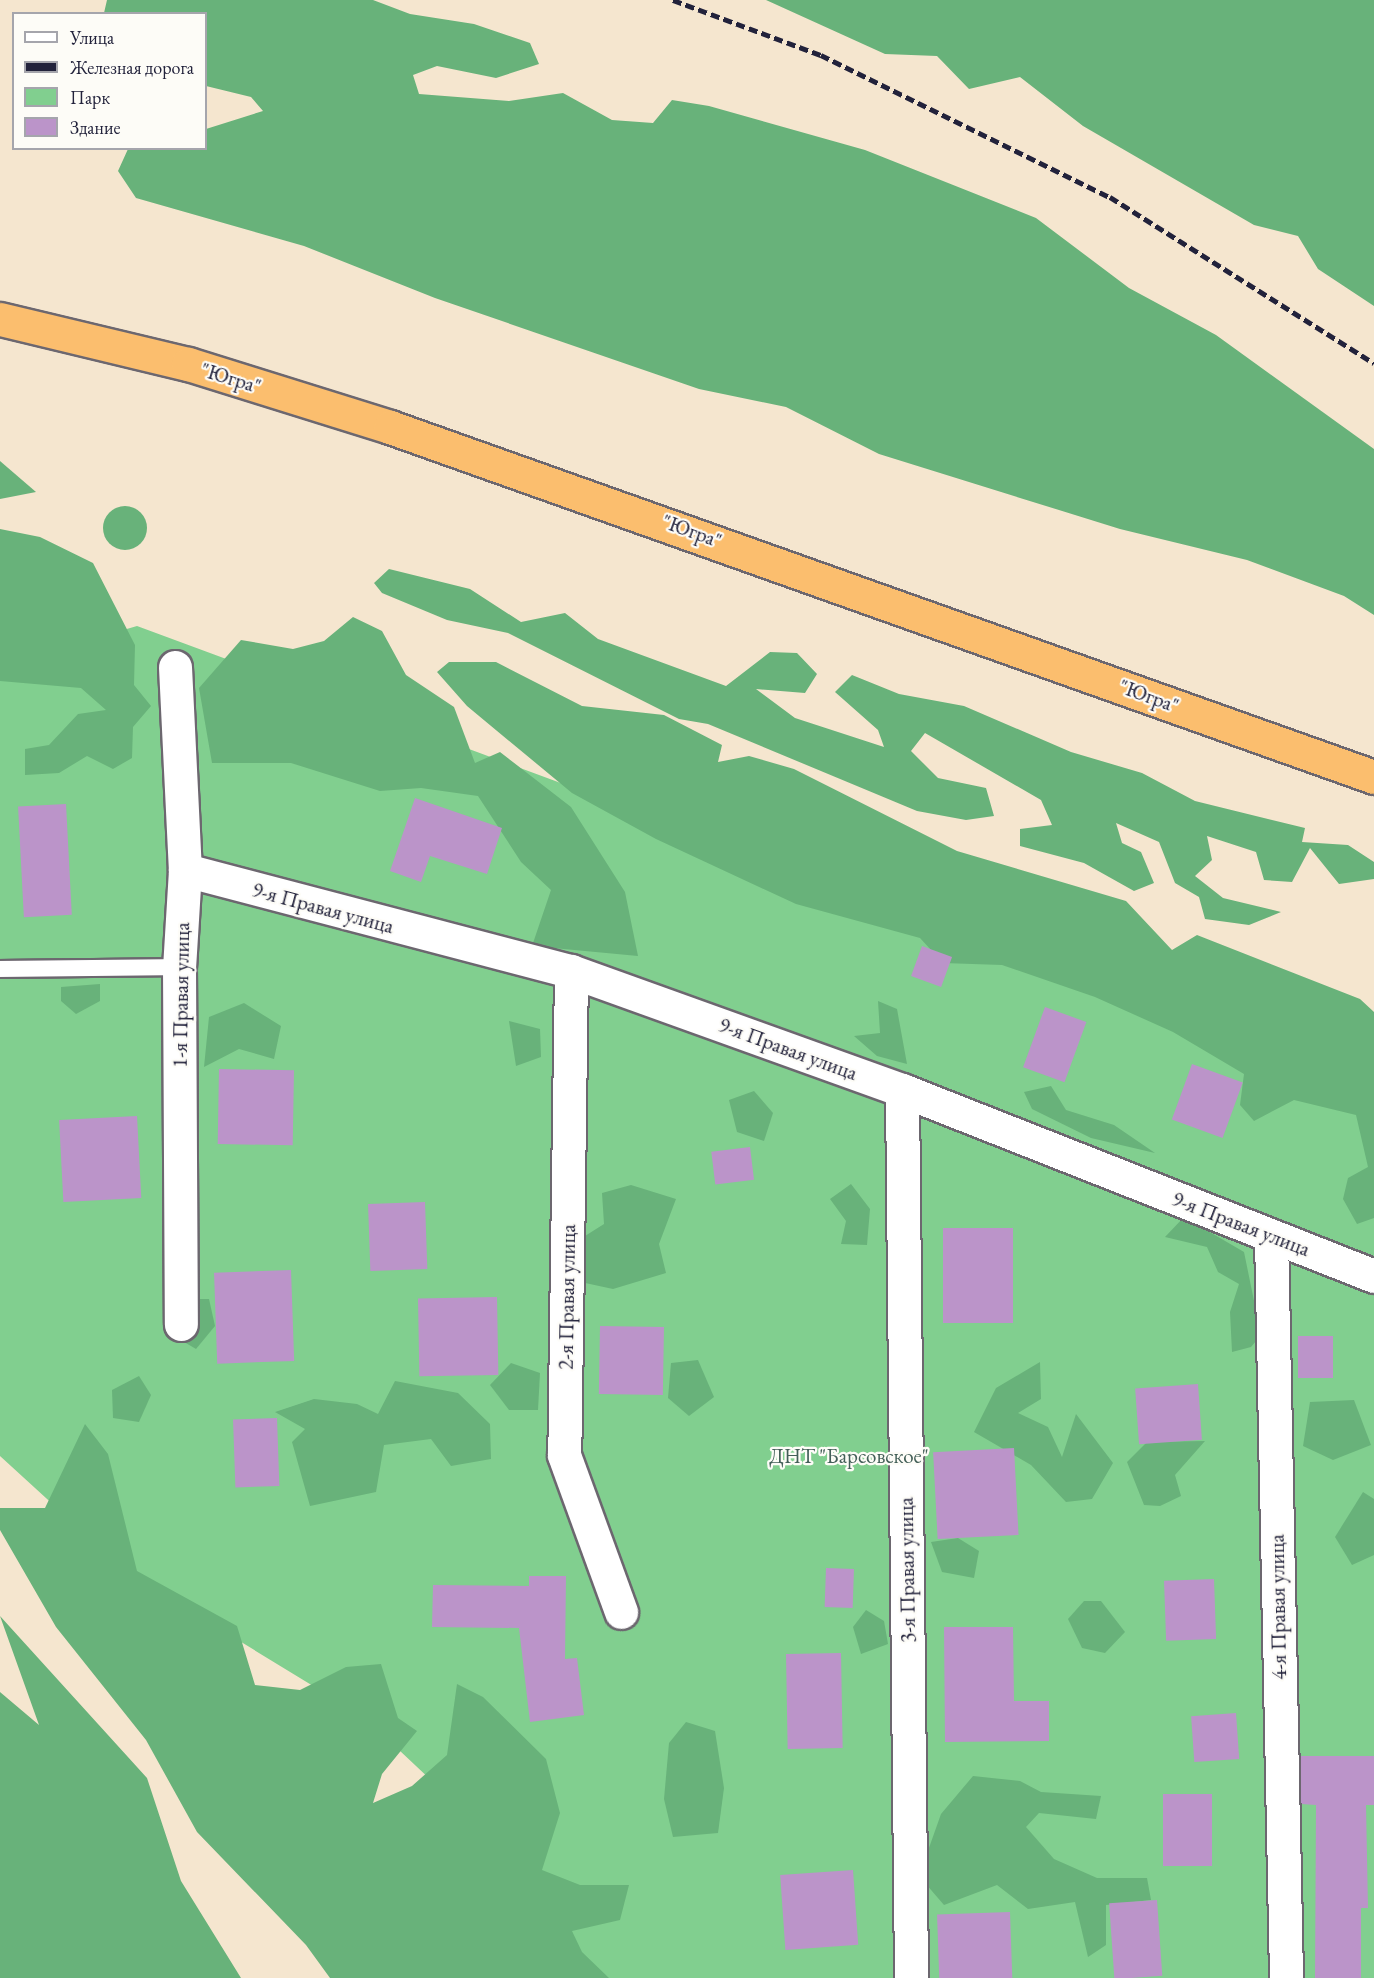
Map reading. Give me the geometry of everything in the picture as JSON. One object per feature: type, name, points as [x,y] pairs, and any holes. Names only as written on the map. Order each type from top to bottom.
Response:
[{"type":"highway","name":"\"Югра\"","points":[[0,319],[188,364],[390,427],[1374,777]]},
{"type":"street","name":"1-я Правая улица","points":[[175,667],[185,870],[179,967],[181,1324]]},
{"type":"street","name":"9-я Правая улица","points":[[185,870],[571,972],[902,1090],[1374,1276]]},
{"type":"street","name":"2-я Правая улица","points":[[571,972],[564,1455],[621,1612]]},
{"type":"street","name":"3-я Правая улица","points":[[902,1090],[910,1978]]},
{"type":"street","name":"4-я Правая улица","points":[[1270,1236],[1286,1978]]},
{"type":"lane","points":[[0,969],[179,967]]},
{"type":"green space","points":[[107,0],[373,0],[410,14],[474,24],[530,43],[539,64],[496,78],[437,66],[413,75],[419,94],[509,101],[563,93],[612,120],[653,123],[672,100],[709,106],[865,150],[1036,218],[1129,288],[1216,335],[1374,449],[1374,615],[1344,596],[1247,560],[1120,529],[879,454],[786,407],[699,389],[435,298],[304,246],[136,198],[118,171],[128,150],[207,150],[207,129],[263,111],[251,97],[207,86],[207,12],[104,12]]},
{"type":"green space","points":[[766,0],[1374,0],[1374,306],[1318,269],[1298,236],[1254,225],[1083,126],[1020,77],[969,89],[937,56],[885,54]]},
{"type":"green space","points":[[0,461],[36,492],[0,499]]},
{"type":"green space","points":[[125,506],[140,513],[147,528],[140,543],[125,550],[110,543],[103,528],[110,513]]},
{"type":"green space","points":[[0,529],[40,537],[93,563],[135,645],[134,685],[151,706],[133,727],[132,758],[113,769],[87,756],[59,773],[25,775],[25,749],[49,745],[78,714],[106,710],[81,688],[0,681]]},
{"type":"green space","points":[[389,569],[470,589],[521,622],[565,613],[598,639],[726,686],[770,652],[797,653],[817,674],[805,693],[756,689],[795,718],[884,747],[878,730],[835,692],[852,675],[899,694],[964,706],[1071,752],[1142,773],[1195,801],[1305,828],[1302,842],[1348,845],[1374,862],[1374,879],[1339,884],[1310,848],[1292,882],[1264,880],[1256,852],[1207,836],[1212,860],[1195,876],[1223,898],[1281,912],[1249,925],[1205,919],[1199,897],[1175,883],[1159,842],[1116,823],[1122,843],[1141,852],[1154,883],[1134,891],[1084,863],[1020,846],[1020,829],[1052,825],[1041,800],[925,733],[911,751],[938,778],[986,788],[994,816],[966,820],[917,811],[708,724],[679,719],[508,633],[447,620],[382,593],[374,583]]},
{"type":"green space","points":[[353,617],[382,631],[406,675],[454,707],[475,763],[500,752],[571,807],[625,892],[638,956],[532,946],[551,890],[521,862],[478,796],[421,788],[380,791],[291,763],[212,763],[199,688],[241,640],[293,649],[324,641]]},
{"type":"green space","name":"ДНТ \"Барсовское\"","points":[[137,626],[558,782],[1374,1105],[1374,1978],[598,1978],[502,1847],[364,1717],[128,1573],[0,1456],[0,666]]},
{"type":"green space","points":[[449,662],[496,662],[582,706],[664,715],[722,745],[718,762],[749,756],[794,769],[957,851],[1126,901],[1172,950],[1197,935],[1360,999],[1374,1012],[1374,1218],[1357,1224],[1343,1199],[1348,1178],[1368,1167],[1356,1115],[1294,1100],[1254,1121],[1240,1105],[1244,1074],[1173,1032],[1095,997],[1002,965],[943,963],[920,938],[796,904],[656,839],[572,793],[467,706],[437,672]]},
{"type":"green space","points":[[100,984],[100,1001],[76,1014],[61,1001],[61,987]]},
{"type":"green space","points":[[878,1001],[897,1009],[907,1064],[877,1056],[854,1036],[880,1033]]},
{"type":"green space","points":[[244,1003],[281,1026],[274,1059],[239,1049],[204,1067],[209,1017]]},
{"type":"green space","points":[[509,1021],[540,1029],[541,1057],[516,1066]]},
{"type":"green space","points":[[1051,1086],[1066,1110],[1114,1125],[1155,1153],[1091,1138],[1032,1109],[1024,1092]]},
{"type":"green space","points":[[754,1091],[773,1113],[764,1141],[737,1132],[729,1100]]},
{"type":"green space","points":[[851,1184],[870,1209],[867,1245],[841,1244],[846,1221],[830,1199]]},
{"type":"green space","points":[[631,1185],[676,1199],[659,1244],[666,1273],[613,1289],[576,1281],[585,1236],[604,1224],[602,1193]]},
{"type":"green space","points":[[1184,1217],[1244,1252],[1261,1335],[1251,1347],[1232,1352],[1230,1312],[1239,1284],[1218,1272],[1207,1247],[1165,1237]]},
{"type":"green space","points":[[172,1299],[209,1299],[215,1326],[196,1349],[164,1330]]},
{"type":"green space","points":[[698,1360],[714,1397],[689,1416],[668,1398],[671,1363]]},
{"type":"green space","points":[[1040,1362],[1041,1399],[1018,1413],[1048,1427],[1062,1457],[1076,1414],[1113,1463],[1092,1499],[1066,1502],[1031,1465],[974,1432],[996,1388]]},
{"type":"green space","points":[[511,1363],[540,1373],[538,1410],[509,1410],[490,1385]]},
{"type":"green space","points":[[139,1376],[151,1395],[139,1422],[113,1418],[112,1390]]},
{"type":"green space","points":[[395,1381],[458,1393],[490,1424],[491,1459],[451,1466],[431,1439],[384,1445],[376,1492],[310,1506],[292,1442],[305,1429],[275,1412],[314,1399],[357,1404],[378,1414]]},
{"type":"green space","points":[[1354,1400],[1371,1445],[1333,1460],[1303,1446],[1310,1402]]},
{"type":"green space","points":[[85,1424],[108,1454],[137,1571],[237,1626],[255,1685],[300,1690],[346,1667],[381,1664],[398,1718],[417,1731],[382,1774],[373,1803],[412,1786],[447,1755],[457,1684],[483,1697],[546,1759],[560,1813],[542,1870],[580,1885],[629,1885],[620,1920],[572,1931],[582,1952],[609,1978],[330,1978],[306,1945],[197,1832],[146,1740],[56,1627],[0,1530],[0,1508],[45,1508]]},
{"type":"green space","points":[[1205,1441],[1175,1475],[1181,1496],[1160,1506],[1144,1505],[1127,1462],[1147,1442]]},
{"type":"green space","points":[[1363,1492],[1374,1499],[1374,1555],[1352,1565],[1335,1537]]},
{"type":"green space","points":[[958,1538],[979,1551],[974,1578],[942,1572],[931,1542]]},
{"type":"green space","points":[[1084,1601],[1101,1601],[1125,1632],[1105,1653],[1082,1648],[1068,1619]]},
{"type":"green space","points":[[866,1610],[884,1621],[888,1644],[861,1654],[853,1627]]},
{"type":"green space","points":[[0,1616],[147,1778],[181,1881],[241,1978],[0,1978],[0,1692],[39,1725]]},
{"type":"green space","points":[[686,1722],[715,1731],[724,1788],[718,1833],[673,1837],[664,1799],[669,1743]]},
{"type":"green space","points":[[973,1776],[1020,1781],[1041,1792],[1101,1796],[1096,1819],[1039,1813],[1026,1827],[1054,1859],[1097,1878],[1147,1878],[1151,1900],[1106,1905],[1106,1945],[1088,1957],[1075,1902],[1028,1909],[997,1885],[944,1905],[919,1876],[941,1814]]},
{"type":"building","points":[[415,798],[502,828],[487,874],[430,856],[421,882],[390,871]]},
{"type":"building","points":[[66,804],[72,915],[24,917],[18,807]]},
{"type":"building","points":[[922,946],[952,957],[941,987],[911,976]]},
{"type":"building","points":[[1045,1007],[1086,1022],[1064,1082],[1023,1067]]},
{"type":"building","points":[[1192,1064],[1243,1082],[1223,1138],[1172,1119]]},
{"type":"building","points":[[219,1069],[294,1070],[293,1145],[218,1144]]},
{"type":"building","points":[[137,1116],[141,1198],[63,1202],[59,1120]]},
{"type":"building","points":[[750,1147],[754,1180],[715,1185],[711,1152]]},
{"type":"building","points":[[425,1202],[427,1269],[370,1271],[368,1204]]},
{"type":"building","points":[[943,1228],[1013,1228],[1013,1323],[943,1323]]},
{"type":"building","points":[[291,1270],[294,1361],[217,1364],[214,1273]]},
{"type":"building","points":[[497,1297],[498,1375],[419,1376],[418,1298]]},
{"type":"building","points":[[600,1326],[664,1327],[663,1395],[599,1394]]},
{"type":"building","points":[[1298,1336],[1333,1336],[1333,1378],[1298,1378]]},
{"type":"building","points":[[1198,1384],[1202,1440],[1139,1444],[1135,1388]]},
{"type":"building","points":[[277,1418],[279,1486],[235,1487],[233,1420]]},
{"type":"building","points":[[1014,1448],[1019,1535],[938,1539],[933,1452]]},
{"type":"building","points":[[826,1568],[854,1569],[853,1608],[825,1607]]},
{"type":"building","points":[[529,1576],[566,1576],[565,1659],[577,1658],[584,1715],[530,1722],[519,1628],[432,1627],[433,1585],[529,1586]]},
{"type":"building","points":[[1214,1579],[1216,1639],[1166,1641],[1164,1581]]},
{"type":"building","points":[[944,1627],[1013,1627],[1014,1701],[1049,1701],[1049,1741],[945,1742]]},
{"type":"building","points":[[841,1653],[843,1748],[788,1749],[786,1654]]},
{"type":"building","points":[[1236,1713],[1239,1759],[1194,1762],[1191,1716]]},
{"type":"building","points":[[1301,1756],[1374,1756],[1374,1805],[1366,1805],[1368,1908],[1361,1908],[1361,1978],[1315,1978],[1316,1805],[1301,1804]]},
{"type":"building","points":[[1163,1794],[1212,1794],[1212,1866],[1163,1866]]},
{"type":"building","points":[[853,1870],[858,1945],[785,1950],[780,1875]]},
{"type":"building","points":[[1157,1900],[1162,1976],[1114,1978],[1109,1903]]},
{"type":"building","points":[[1010,1912],[1012,1978],[939,1978],[937,1915]]},
{"type":"railway","points":[[673,0],[821,55],[1110,197],[1374,363]]}]
